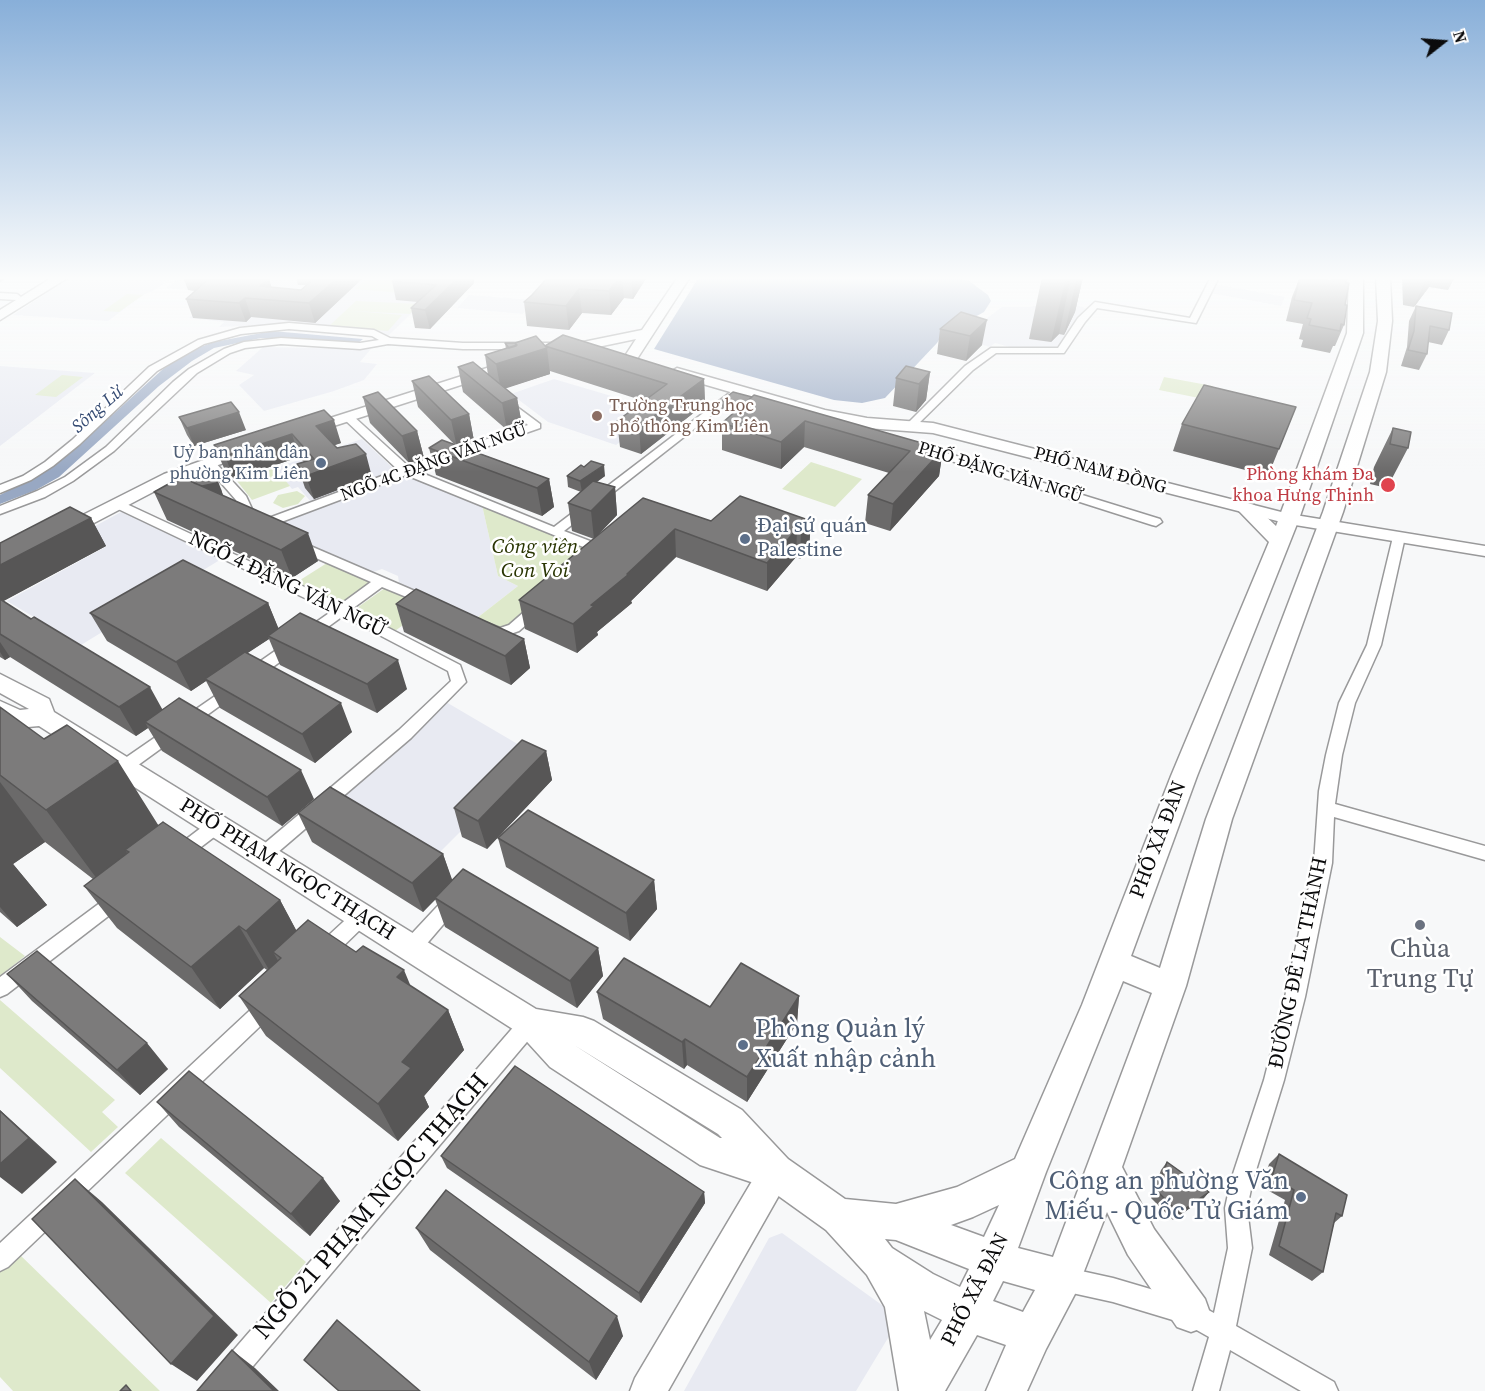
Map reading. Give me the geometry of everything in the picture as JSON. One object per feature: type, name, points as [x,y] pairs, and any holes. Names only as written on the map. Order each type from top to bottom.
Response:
[{"type":"main road","name":"PHỐ XÃ ĐÀN","points":[[921,1391],[968,1312],[994,1260],[1098,1005],[1187,767],[1284,530],[1353,342]]},
{"type":"main road","points":[[1006,1391],[1032,1335],[1063,1279],[1170,986],[1219,819],[1327,526],[1378,372],[1382,342]]},
{"type":"main road","points":[[1247,509],[1284,530]]},
{"type":"main road","name":"PHỐ PHẠM NGỌC THẠCH","points":[[2,681],[40,705],[50,730],[124,767],[530,1023],[562,1056],[712,1153],[775,1172],[839,1216],[879,1261],[920,1288],[968,1312],[1032,1335]]},
{"type":"main road","points":[[0,710],[17,719],[50,730]]},
{"type":"main road","points":[[1113,963],[1170,986]]},
{"type":"main road","points":[[1104,1169],[1141,1242],[1191,1313]]},
{"type":"main road","points":[[896,1222],[960,1204],[1028,1172]]},
{"type":"main road","name":"PHỐ PHẠM NGỌC THẠCH","points":[[839,1216],[896,1222],[994,1260],[1063,1279]]},
{"type":"main road","points":[[879,1261],[903,1301],[921,1391]]},
{"type":"street","points":[[0,489],[27,478],[49,464],[76,442],[153,369],[201,342]]},
{"type":"street","points":[[0,510],[50,489],[88,466],[129,432],[177,384],[227,351],[244,345],[269,342],[360,346],[383,342]]},
{"type":"street","points":[[402,342],[537,350]]},
{"type":"street","points":[[588,345],[603,342]]},
{"type":"street","points":[[630,359],[642,342]]},
{"type":"street","points":[[890,439],[910,426],[969,368],[994,350],[1061,351],[1067,342]]},
{"type":"street","name":"PHỐ ĐẶNG VĂN NGỮ","points":[[296,434],[348,417],[484,384],[537,350],[588,345],[630,359],[847,419],[910,426]]},
{"type":"street","name":"NGÕ 4C ĐẶNG VĂN NGỮ","points":[[257,527],[406,471],[536,426],[484,384]]},
{"type":"street","points":[[556,531],[738,389]]},
{"type":"street","points":[[348,417],[406,471],[604,550],[587,565]]},
{"type":"street","name":"PHỐ ĐẶNG VĂN NGỮ","points":[[847,419],[865,431],[890,439]]},
{"type":"street","name":"PHỐ NAM ĐỒNG","points":[[910,426],[933,428],[1247,509]]},
{"type":"street","points":[[53,537],[170,477],[265,444]]},
{"type":"street","name":"PHỐ ĐẶNG VĂN NGỮ","points":[[914,446],[1156,522]]},
{"type":"street","points":[[209,462],[242,500],[244,509],[257,527],[434,604]]},
{"type":"street","name":"NGÕ 4 ĐẶNG VĂN NGỮ","points":[[118,504],[342,610],[455,668],[459,682],[405,734],[264,854]]},
{"type":"street","points":[[1284,530],[1327,526],[1485,551]]},
{"type":"street","name":"ĐƯỜNG ĐÊ LA THÀNH","points":[[1206,1391],[1223,1330],[1240,1248],[1236,1208],[1242,1180],[1274,1080],[1295,997],[1323,863],[1332,760],[1347,703],[1374,645],[1399,537]]},
{"type":"street","points":[[124,767],[382,581]]},
{"type":"street","points":[[472,621],[499,633],[514,628],[550,597]]},
{"type":"street","points":[[1326,808],[1485,853]]},
{"type":"street","points":[[161,867],[216,826]]},
{"type":"street","points":[[0,988],[136,886]]},
{"type":"street","points":[[411,948],[465,889]]},
{"type":"street","points":[[308,968],[361,917]]},
{"type":"street","points":[[0,1259],[283,991]]},
{"type":"street","name":"NGÕ 21 PHẠM NGỌC THẠCH","points":[[214,1391],[530,1023]]},
{"type":"street","points":[[648,1391],[775,1172]]},
{"type":"street","points":[[1063,1279],[1113,1290],[1191,1313],[1325,1391]]},
{"type":"shaded area","points":[[973,342],[1065,342],[1061,348],[1013,348],[995,343],[990,347]]},
{"type":"shaded area","points":[[263,347],[371,349],[360,362],[377,364],[364,380],[264,411],[239,385],[254,375],[236,371]]},
{"type":"shaded area","points":[[0,366],[95,373],[0,446]]},
{"type":"shaded area","name":"Trường Trung học phổ thông Kim Liên","points":[[554,379],[662,411],[616,445],[548,422],[511,394]]},
{"type":"shaded area","points":[[362,439],[397,472],[312,503],[298,487],[292,489],[275,468]]},
{"type":"shaded area","points":[[400,476],[410,477],[482,505],[498,576],[518,586],[477,618],[399,583],[398,576],[382,569],[373,572],[277,530],[280,522]]},
{"type":"shaded area","points":[[125,510],[223,558],[81,645],[7,601],[107,546],[84,532]]},
{"type":"shaded area","points":[[446,702],[521,746],[525,767],[438,854],[338,794]]},
{"type":"shaded area","points":[[782,1233],[886,1308],[894,1328],[856,1391],[684,1391],[769,1238]]},
{"type":"green space","points":[[62,375],[83,377],[56,397],[35,395]]},
{"type":"green space","points":[[1164,377],[1213,386],[1209,400],[1159,390]]},
{"type":"green space","points":[[811,462],[862,479],[835,507],[782,489]]},
{"type":"green space","points":[[275,468],[290,486],[252,500],[237,481]]},
{"type":"green space","points":[[297,491],[305,496],[298,504],[283,508],[273,503],[278,495]]},
{"type":"green space","name":"Công viên Con Voi","points":[[482,505],[598,551],[510,626],[501,628],[477,618],[518,586],[498,576]]},
{"type":"green space","points":[[327,563],[372,583],[342,604],[297,582]]},
{"type":"green space","points":[[385,588],[426,608],[395,631],[354,610]]},
{"type":"green space","points":[[0,937],[25,956],[0,976]]},
{"type":"green space","points":[[0,1000],[115,1100],[102,1112],[118,1127],[91,1152],[0,1068]]},
{"type":"green space","points":[[161,1138],[306,1262],[271,1303],[125,1173]]},
{"type":"green space","points":[[18,1253],[160,1391],[13,1391],[0,1377],[0,1270]]},
{"type":"water","points":[[214,342],[243,342],[214,348],[192,361],[159,386],[59,477],[36,490],[0,504],[0,495],[50,469],[163,369],[192,350]]},
{"type":"water","points":[[658,342],[938,342],[885,398],[862,403],[834,400],[654,349]]},
{"type":"building","points":[[541,342],[547,348],[496,364],[485,355],[517,345],[515,343]]},
{"type":"building","points":[[552,342],[585,342],[704,379],[639,427],[617,421],[667,384],[545,346]]},
{"type":"building","points":[[1411,342],[1428,342],[1427,354],[1408,350]]},
{"type":"building","points":[[505,343],[515,343],[516,346],[509,348]]},
{"type":"building","points":[[473,362],[517,398],[502,403],[458,367]]},
{"type":"building","points":[[906,366],[930,372],[919,384],[896,378]]},
{"type":"building","points":[[429,376],[469,414],[451,420],[412,381]]},
{"type":"building","points":[[1204,385],[1296,407],[1279,449],[1182,424]]},
{"type":"building","points":[[378,392],[417,431],[402,436],[363,397]]},
{"type":"building","points":[[733,392],[752,397],[742,406],[722,400]]},
{"type":"building","points":[[754,395],[943,449],[893,504],[868,495],[910,451],[805,421],[781,442],[722,423]]},
{"type":"building","points":[[231,402],[239,412],[187,428],[179,417]]},
{"type":"building","points":[[324,410],[334,420],[316,426],[337,448],[356,444],[366,454],[306,476],[297,464],[314,459],[292,434],[225,456],[214,445]]},
{"type":"building","points":[[1393,428],[1411,432],[1408,448],[1390,444]]},
{"type":"building","points":[[442,440],[549,479],[537,488],[429,448]]},
{"type":"building","points":[[591,461],[604,465],[580,481],[567,476],[581,465],[584,467]]},
{"type":"building","points":[[214,471],[217,483],[202,486],[194,483],[191,477]]},
{"type":"building","points":[[181,477],[308,533],[281,550],[154,492]]},
{"type":"building","points":[[593,481],[615,487],[591,511],[568,503]]},
{"type":"building","points":[[740,496],[811,521],[801,531],[797,529],[767,563],[675,529],[573,624],[519,600],[643,498],[711,521]]},
{"type":"building","points":[[70,507],[91,518],[0,565],[0,543]]},
{"type":"building","points":[[183,560],[268,603],[176,662],[90,613]]},
{"type":"building","points":[[416,589],[524,639],[505,656],[396,604]]},
{"type":"building","points":[[0,599],[150,687],[119,707],[0,634]]},
{"type":"building","points":[[300,613],[398,660],[367,684],[268,636]]},
{"type":"building","points":[[245,652],[341,703],[302,734],[205,679]]},
{"type":"building","points":[[179,698],[301,770],[267,797],[145,722]]},
{"type":"building","points":[[0,707],[44,739],[67,725],[118,761],[46,810],[0,775]]},
{"type":"building","points":[[522,740],[546,751],[478,821],[454,808]]},
{"type":"building","points":[[330,787],[443,854],[412,883],[298,813]]},
{"type":"building","points":[[528,810],[654,880],[626,913],[498,838]]},
{"type":"building","points":[[163,822],[280,900],[246,931],[239,926],[191,967],[84,886],[129,852],[125,850]]},
{"type":"building","points":[[463,869],[598,948],[570,981],[435,898]]},
{"type":"building","points":[[308,920],[356,952],[363,946],[404,970],[397,977],[448,1010],[402,1062],[411,1068],[378,1104],[239,996],[281,958],[273,952]]},
{"type":"building","points":[[37,951],[147,1043],[117,1070],[7,974]]},
{"type":"building","points":[[624,958],[710,1007],[741,963],[799,996],[747,1077],[685,1039],[682,1042],[597,992]]},
{"type":"building","points":[[515,1066],[704,1192],[639,1293],[441,1156]]},
{"type":"building","points":[[189,1071],[323,1178],[291,1214],[157,1102]]},
{"type":"building","points":[[0,1111],[29,1138],[0,1164]]},
{"type":"building","points":[[1279,1154],[1347,1195],[1342,1216],[1336,1213],[1323,1272],[1279,1246],[1294,1190],[1272,1177]]},
{"type":"building","points":[[1167,1162],[1209,1192],[1179,1213],[1157,1191]]},
{"type":"building","points":[[75,1179],[214,1316],[171,1364],[32,1219]]},
{"type":"building","points":[[446,1190],[617,1316],[589,1362],[416,1228]]},
{"type":"building","points":[[337,1320],[420,1391],[339,1391],[304,1360]]},
{"type":"building","points":[[232,1350],[274,1391],[197,1391]]},
{"type":"building","points":[[126,1385],[131,1391],[120,1391]]},
{"type":"place","name":"Trường Trung học phổ thông Kim Liên","points":[[597,416]]},
{"type":"place","name":"Uỷ ban nhân dân phường Kim Liên","points":[[321,463]]},
{"type":"place","name":"Phòng khám Đa khoa Hưng Thịnh","points":[[1388,485]]},
{"type":"place","name":"Đại sứ quán Palestine","points":[[745,539]]},
{"type":"place","name":"Chùa Trung Tự","points":[[1420,925]]},
{"type":"place","name":"Phòng Quản lý Xuất nhập cảnh","points":[[743,1045]]},
{"type":"place","name":"Công an phường Văn Miếu - Quốc Tử Giám","points":[[1301,1197]]},
{"type":"water label","name":"Sông Lừ","points":[[98,410]]}]
